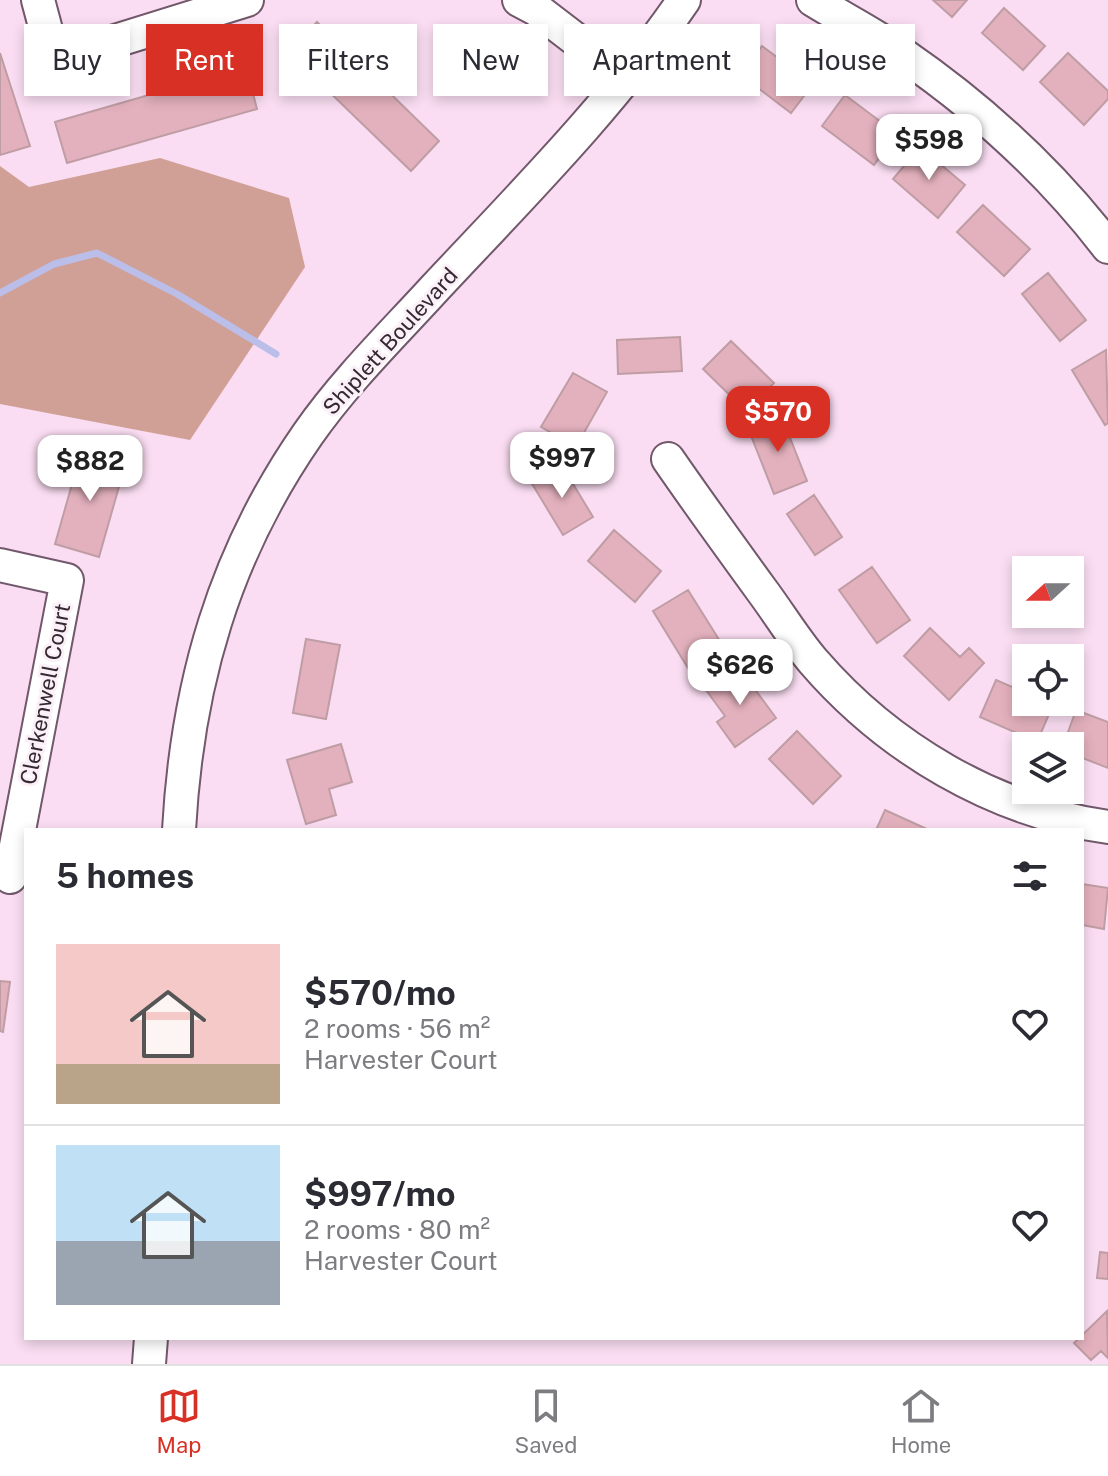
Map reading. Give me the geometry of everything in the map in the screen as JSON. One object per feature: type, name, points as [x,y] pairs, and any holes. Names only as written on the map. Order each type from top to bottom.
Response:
[{"type":"street","points":[[38,0],[54,60],[247,0]]},
{"type":"street","points":[[519,0],[564,30]]},
{"type":"street","name":"Shiplett Boulevard","points":[[666,24],[684,0]]},
{"type":"street","points":[[813,0],[901,53],[964,101],[1024,154],[1108,247]]},
{"type":"street","name":"Shiplett Boulevard","points":[[179,828],[182,769],[199,675],[230,580],[270,495],[309,433],[354,375],[567,147],[611,96]]},
{"type":"street","points":[[668,459],[812,660],[863,712],[925,759],[997,797],[1069,821],[1108,827]]},
{"type":"street","name":"Clerkenwell Court","points":[[0,565],[67,580],[12,877]]},
{"type":"street","points":[[149,1364],[151,1340]]},
{"type":"shaded area","points":[[160,158],[289,198],[305,267],[190,440],[0,404],[0,166],[29,187]]},
{"type":"building","points":[[933,0],[967,0],[952,17]]},
{"type":"building","points":[[1004,8],[1045,46],[1023,70],[982,33]]},
{"type":"building","points":[[762,46],[776,56],[776,96],[804,96],[791,113],[760,89]]},
{"type":"building","points":[[0,53],[30,146],[0,155]]},
{"type":"building","points":[[1068,53],[1108,91],[1108,99],[1084,125],[1040,82]]},
{"type":"building","points":[[146,96],[254,96],[257,109],[67,163],[55,122]]},
{"type":"building","points":[[333,96],[393,96],[439,141],[411,171]]},
{"type":"building","points":[[846,96],[897,134],[874,165],[822,126]]},
{"type":"building","points":[[920,147],[965,185],[938,218],[893,179]]},
{"type":"building","points":[[983,205],[1030,249],[1004,276],[957,232]]},
{"type":"building","points":[[1048,273],[1086,320],[1060,341],[1022,294]]},
{"type":"building","points":[[680,337],[682,371],[618,374],[617,340]]},
{"type":"building","points":[[731,341],[774,383],[746,411],[703,369]]},
{"type":"building","points":[[1106,350],[1108,423],[1105,425],[1072,370]]},
{"type":"building","points":[[573,373],[607,392],[576,447],[541,427]]},
{"type":"building","points":[[781,415],[807,481],[774,494],[748,428]]},
{"type":"building","points":[[82,449],[126,462],[99,557],[55,544]]},
{"type":"building","points":[[561,464],[593,517],[563,535],[531,482]]},
{"type":"building","points":[[814,495],[842,537],[815,555],[787,514]]},
{"type":"building","points":[[614,530],[661,571],[635,602],[588,561]]},
{"type":"building","points":[[872,567],[910,620],[877,643],[839,590]]},
{"type":"building","points":[[688,590],[723,646],[688,668],[653,611]]},
{"type":"building","points":[[930,628],[960,657],[969,648],[984,663],[949,700],[904,656]]},
{"type":"building","points":[[306,639],[340,645],[326,719],[293,713]]},
{"type":"building","points":[[738,666],[776,718],[735,747],[717,722],[725,716],[706,690]]},
{"type":"building","points":[[996,680],[1012,687],[1012,716],[1048,716],[1041,732],[1014,732],[980,717]]},
{"type":"building","points":[[1084,713],[1108,722],[1108,768],[1084,759],[1084,732],[1068,732],[1074,716],[1084,716]]},
{"type":"building","points":[[797,731],[841,776],[813,804],[769,759]]},
{"type":"building","points":[[341,744],[352,782],[329,789],[336,815],[306,824],[287,760]]},
{"type":"building","points":[[885,810],[925,828],[877,828]]},
{"type":"building","points":[[1084,884],[1108,888],[1104,929],[1084,925]]},
{"type":"building","points":[[0,981],[10,982],[3,1032],[0,1031]]},
{"type":"building","points":[[1100,1252],[1108,1253],[1108,1279],[1097,1278]]},
{"type":"building","points":[[1107,1311],[1108,1358],[1101,1351],[1091,1360],[1074,1343],[1084,1340],[1084,1333]]},
{"type":"waterway","points":[[0,293],[54,264],[97,253],[177,294],[276,354]]}]
